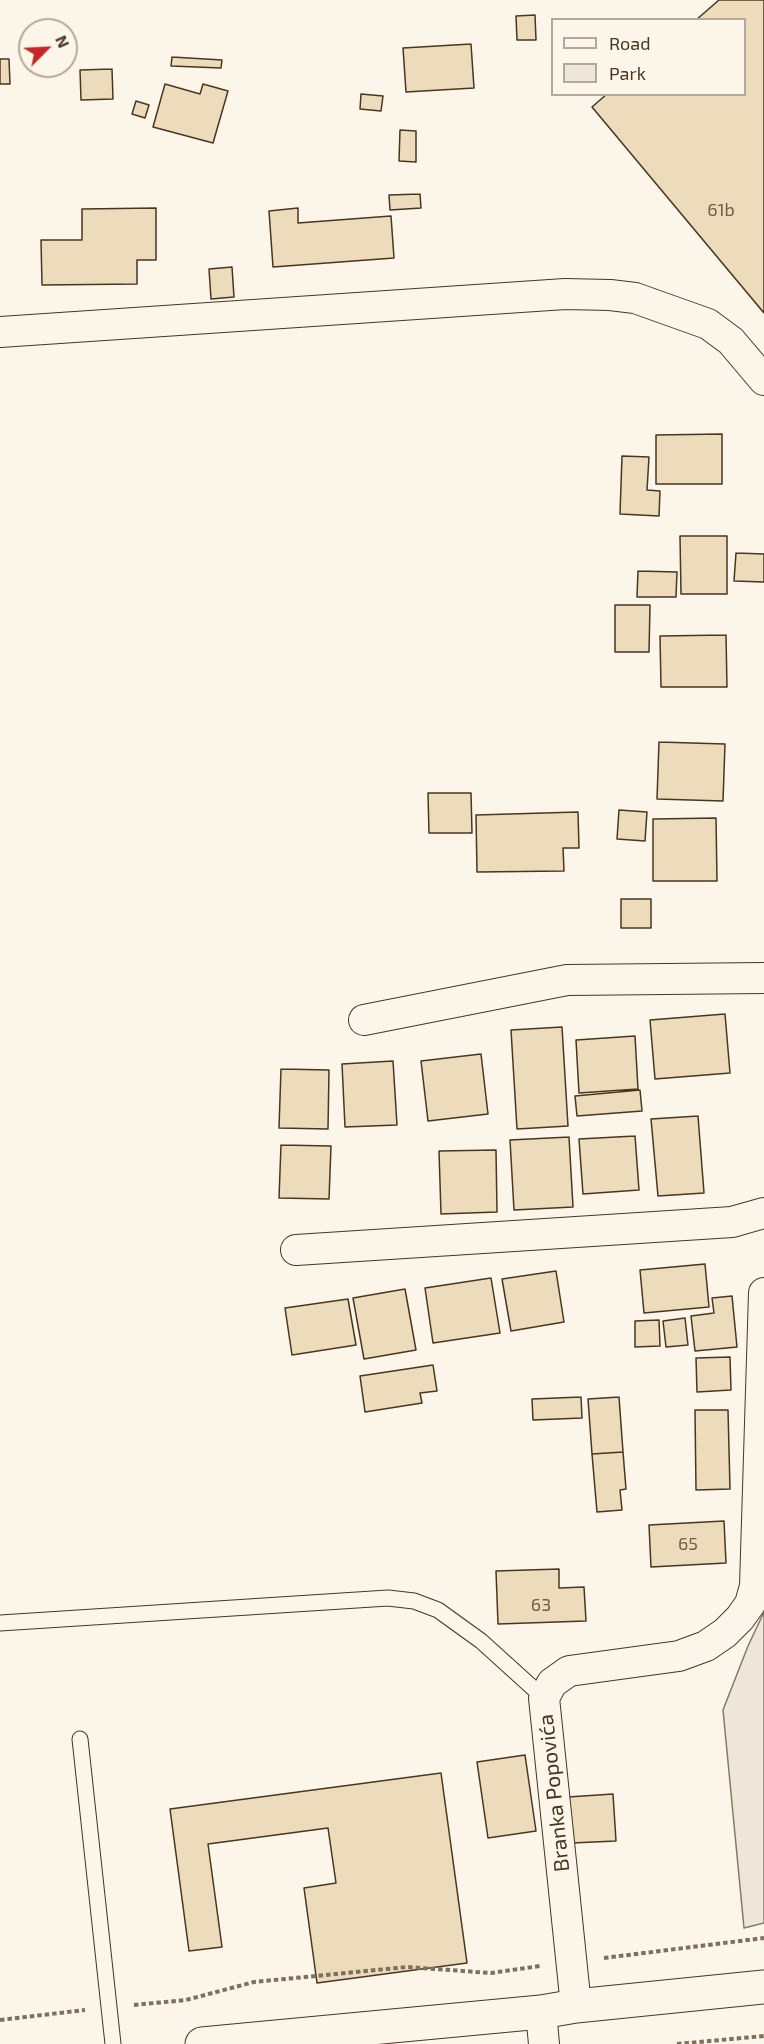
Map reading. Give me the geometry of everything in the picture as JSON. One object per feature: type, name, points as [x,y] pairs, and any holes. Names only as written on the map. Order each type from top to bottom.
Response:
[{"type":"main road","points":[[202,2044],[541,2012],[576,2006],[764,1987]]},
{"type":"street","points":[[0,332],[565,294],[610,295],[635,298],[708,324],[731,341],[752,363],[764,380]]},
{"type":"street","points":[[364,1020],[567,980],[764,978]]},
{"type":"street","points":[[296,1250],[732,1222],[764,1213]]},
{"type":"street","name":"Branka Popovića","points":[[576,2006],[544,1698],[552,1683],[569,1671],[679,1656],[706,1646],[725,1633],[750,1604],[755,1586],[764,1293]]},
{"type":"street","points":[[541,2012],[544,2044]]},
{"type":"lane","points":[[0,1623],[388,1598],[414,1601],[438,1610],[481,1641],[544,1698]]},
{"type":"lane","points":[[80,1738],[113,2044]]},
{"type":"path","points":[[0,2020],[186,2000],[254,1982],[407,1967],[490,1973],[764,1938]]},
{"type":"path","points":[[677,2044],[764,2036]]},
{"type":"green space","points":[[764,1612],[764,1923],[744,1928],[723,1710]]},
{"type":"building","points":[[719,0],[764,0],[764,313],[592,107],[605,96],[746,96],[746,18],[698,18]]},
{"type":"building","points":[[535,15],[536,40],[517,40],[516,16]]},
{"type":"building","points":[[471,44],[474,88],[406,92],[403,48]]},
{"type":"building","points":[[172,57],[222,60],[221,68],[171,66]]},
{"type":"building","points":[[0,59],[9,59],[10,84],[0,84]]},
{"type":"building","points":[[112,69],[113,99],[81,100],[80,70]]},
{"type":"building","points":[[165,84],[200,94],[203,84],[228,91],[213,143],[153,127]]},
{"type":"building","points":[[361,94],[383,96],[381,111],[360,109]]},
{"type":"building","points":[[136,101],[149,105],[145,118],[132,114]]},
{"type":"building","points":[[400,130],[416,131],[416,162],[399,161]]},
{"type":"building","points":[[420,194],[421,208],[390,210],[389,195]]},
{"type":"building","points":[[156,208],[156,260],[137,260],[137,284],[42,285],[41,240],[82,240],[82,209]]},
{"type":"building","points":[[298,208],[298,223],[391,216],[394,258],[273,267],[269,211]]},
{"type":"building","points":[[232,267],[234,297],[211,299],[209,269]]},
{"type":"building","points":[[722,434],[722,484],[656,484],[656,435]]},
{"type":"building","points":[[622,456],[649,457],[647,490],[660,491],[659,516],[620,514]]},
{"type":"building","points":[[680,536],[727,536],[727,594],[681,594]]},
{"type":"building","points":[[736,553],[764,554],[764,582],[734,581]]},
{"type":"building","points":[[638,571],[677,572],[676,597],[637,597]]},
{"type":"building","points":[[615,605],[650,605],[649,652],[615,652]]},
{"type":"building","points":[[726,635],[727,687],[661,687],[660,636]]},
{"type":"building","points":[[659,742],[725,744],[723,801],[657,799]]},
{"type":"building","points":[[428,793],[471,793],[472,833],[429,833]]},
{"type":"building","points":[[619,810],[647,812],[645,841],[617,839]]},
{"type":"building","points":[[578,812],[579,848],[563,848],[564,871],[477,872],[476,815]]},
{"type":"building","points":[[716,818],[717,881],[653,881],[653,819]]},
{"type":"building","points":[[621,899],[651,899],[651,928],[621,928]]},
{"type":"building","points":[[725,1014],[730,1073],[655,1079],[650,1020]]},
{"type":"building","points":[[562,1027],[568,1126],[517,1129],[511,1030]]},
{"type":"building","points":[[635,1036],[638,1089],[579,1093],[576,1040]]},
{"type":"building","points":[[481,1054],[488,1114],[428,1121],[421,1061]]},
{"type":"building","points":[[393,1061],[397,1125],[345,1127],[342,1064]]},
{"type":"building","points":[[281,1069],[329,1070],[328,1129],[279,1128]]},
{"type":"building","points":[[640,1090],[642,1111],[577,1116],[575,1096]]},
{"type":"building","points":[[698,1116],[704,1193],[658,1196],[651,1119]]},
{"type":"building","points":[[635,1136],[639,1190],[583,1194],[579,1139]]},
{"type":"building","points":[[569,1137],[573,1207],[514,1210],[510,1140]]},
{"type":"building","points":[[281,1145],[331,1146],[329,1199],[279,1198]]},
{"type":"building","points":[[496,1150],[497,1212],[441,1214],[439,1151]]},
{"type":"building","points":[[705,1264],[709,1307],[644,1313],[640,1270]]},
{"type":"building","points":[[556,1271],[564,1322],[511,1331],[502,1279]]},
{"type":"building","points":[[491,1278],[500,1333],[433,1343],[425,1288]]},
{"type":"building","points":[[405,1289],[416,1350],[364,1359],[353,1298]]},
{"type":"building","points":[[732,1296],[737,1347],[695,1351],[691,1316],[714,1313],[712,1298]]},
{"type":"building","points":[[348,1299],[356,1345],[292,1355],[285,1308]]},
{"type":"building","points":[[685,1318],[688,1345],[666,1347],[663,1321]]},
{"type":"building","points":[[659,1320],[660,1346],[635,1347],[635,1321]]},
{"type":"building","points":[[730,1357],[731,1390],[697,1392],[696,1358]]},
{"type":"building","points":[[433,1365],[437,1391],[420,1393],[422,1403],[365,1412],[360,1376]]},
{"type":"building","points":[[581,1397],[582,1418],[533,1420],[532,1399]]},
{"type":"building","points":[[619,1397],[623,1452],[592,1454],[588,1399]]},
{"type":"building","points":[[695,1410],[728,1410],[730,1489],[696,1490]]},
{"type":"building","points":[[623,1452],[626,1489],[620,1490],[622,1510],[597,1512],[592,1454]]},
{"type":"building","points":[[724,1521],[726,1563],[651,1567],[649,1525]]},
{"type":"building","points":[[559,1569],[559,1588],[584,1587],[586,1621],[498,1624],[496,1571]]},
{"type":"building","points":[[525,1755],[536,1831],[488,1838],[477,1762]]},
{"type":"building","points":[[441,1773],[467,1963],[317,1983],[304,1888],[336,1883],[328,1828],[208,1844],[222,1947],[189,1951],[170,1809]]},
{"type":"building","points":[[613,1794],[616,1841],[572,1843],[568,1797]]}]
